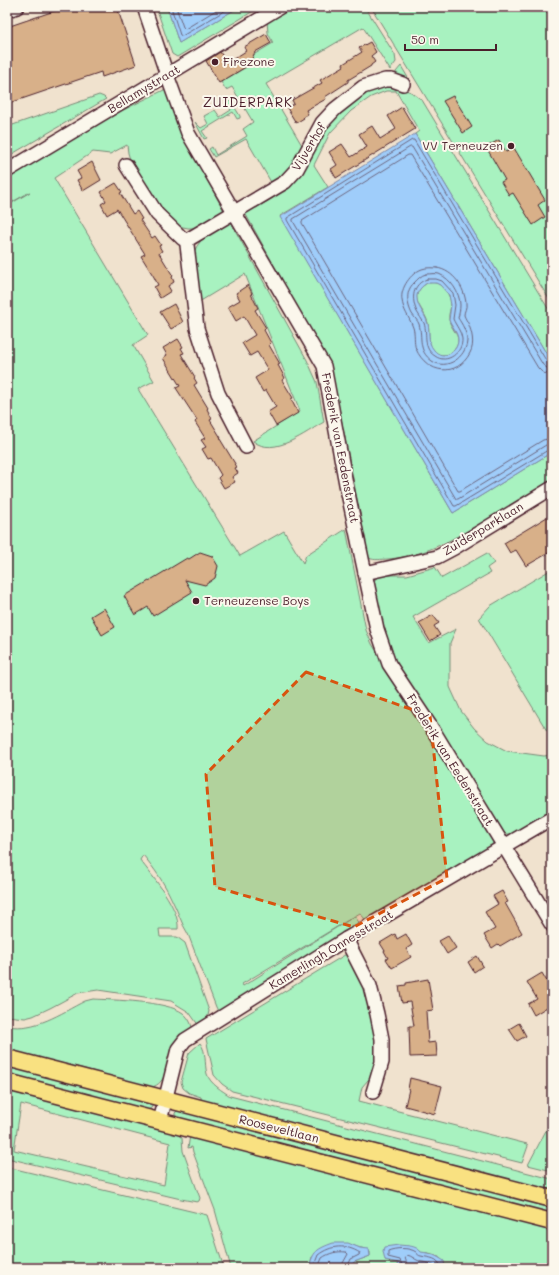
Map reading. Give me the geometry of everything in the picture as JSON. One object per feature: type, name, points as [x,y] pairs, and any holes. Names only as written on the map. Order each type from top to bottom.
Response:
[{"type":"main road","name":"Rooseveltlaan","points":[[7,1058],[552,1199]]},
{"type":"main road","name":"Rooseveltlaan","points":[[7,1082],[552,1222]]},
{"type":"street","points":[[7,10],[17,7]]},
{"type":"street","name":"Frederik van Eedenstraat","points":[[144,7],[188,133],[324,366],[377,629],[389,664],[433,730],[552,923]]},
{"type":"street","name":"Bellamystraat","points":[[7,171],[280,7]]},
{"type":"street","points":[[385,80],[395,68]]},
{"type":"street","points":[[385,80],[392,80],[402,84]]},
{"type":"street","name":"Vijverhof","points":[[186,241],[285,182],[297,169],[322,123],[335,109],[363,87],[385,80]]},
{"type":"street","points":[[126,165],[157,214],[186,241],[197,328],[218,393],[246,447]]},
{"type":"street","name":"Zuiderparklaan","points":[[365,573],[437,556],[454,548],[552,488]]},
{"type":"street","name":"Kamerlingh Onnesstraat","points":[[160,1122],[178,1049],[186,1040],[346,940],[552,818]]},
{"type":"street","points":[[346,940],[370,986],[382,1039],[382,1062],[373,1092]]},
{"type":"highlighted area","points":[[306,672],[430,716],[447,878],[354,927],[215,887],[206,774]]},
{"type":"green space","points":[[156,7],[167,7],[179,43],[239,7],[260,7],[177,57],[172,54]]},
{"type":"green space","points":[[290,7],[365,7],[395,55],[396,62],[390,70],[363,27],[266,84],[303,147],[291,168],[272,184],[246,139],[214,157],[209,149],[212,147],[216,155],[247,136],[243,129],[253,122],[232,87],[226,90],[221,82],[253,63],[250,57],[273,43],[268,33],[267,21]]},
{"type":"green space","name":"VV Terneuzen","points":[[371,7],[552,7],[552,304]]},
{"type":"green space","points":[[401,66],[410,81],[405,82],[396,76],[396,72]]},
{"type":"green space","points":[[396,86],[411,92],[422,100],[552,315],[552,363],[415,134],[419,131],[396,91],[386,91],[371,97],[351,111],[330,133],[314,165],[328,187],[280,216],[453,513],[552,452],[552,481],[487,520],[435,547],[413,555],[376,560],[369,558],[368,554],[331,372],[320,348],[245,213],[272,199],[288,185],[317,141],[344,108],[367,92],[380,87]]},
{"type":"green space","name":"Terneuzense Boys","points":[[166,89],[181,132],[224,211],[195,228],[178,226],[167,216],[132,166],[127,145],[110,154],[93,152],[54,178],[148,335],[133,345],[154,381],[138,389],[240,556],[284,531],[303,563],[306,555],[346,529],[366,630],[372,644],[494,839],[492,847],[368,923],[360,913],[355,916],[361,926],[222,1012],[218,1011],[216,1007],[188,934],[169,894],[159,876],[143,855],[140,860],[158,883],[170,902],[175,912],[177,921],[178,929],[159,929],[160,937],[177,937],[185,943],[209,1011],[207,1020],[199,1026],[189,1012],[171,1001],[98,990],[78,993],[33,1016],[25,1018],[7,1016],[7,206],[30,192],[7,205],[7,179],[119,112]],"holes":[[[355,916],[243,986],[242,984]]]},
{"type":"green space","points":[[99,95],[106,99],[7,157],[7,127]]},
{"type":"green space","points":[[231,101],[240,118],[237,119],[233,112],[202,131],[207,138],[204,139],[195,122],[201,128],[208,124],[204,116],[215,110],[220,117],[231,110],[227,102]]},
{"type":"green space","points":[[230,221],[307,360],[317,382],[324,422],[290,442],[270,447],[253,441],[300,411],[245,274],[199,302],[194,252],[205,237]]},
{"type":"green space","points":[[427,283],[439,284],[450,298],[451,304],[449,319],[458,337],[458,341],[454,350],[449,354],[440,355],[432,350],[428,323],[417,298],[417,293]]},
{"type":"green space","points":[[487,553],[494,563],[487,568],[490,573],[413,617],[429,643],[456,629],[450,643],[450,687],[461,711],[474,728],[488,741],[507,751],[544,756],[552,755],[552,810],[512,834],[506,834],[501,830],[394,661],[380,613],[374,584],[375,579],[381,575],[407,575],[435,567],[442,578]]},
{"type":"green space","points":[[552,569],[552,729],[547,731],[479,618],[490,606]]},
{"type":"green space","points":[[348,953],[368,994],[378,1047],[374,1073],[362,1087],[359,1101],[527,1144],[528,1146],[522,1163],[232,1091],[222,1084],[214,1075],[206,1039]]},
{"type":"green space","points":[[93,999],[140,1002],[165,1006],[183,1013],[188,1018],[192,1029],[169,1057],[161,1082],[150,1088],[85,1069],[7,1050],[7,1026],[18,1027],[38,1024],[85,1001]]},
{"type":"green space","points":[[200,1043],[204,1050],[206,1070],[209,1078],[217,1087],[230,1096],[552,1179],[552,1192],[201,1101],[201,1097],[189,1093],[183,1088],[181,1082],[189,1053]]},
{"type":"green space","points":[[7,1065],[149,1101],[152,1104],[152,1107],[147,1111],[7,1076]]},
{"type":"green space","points":[[7,1091],[177,1134],[182,1138],[183,1151],[200,1198],[197,1202],[181,1199],[7,1158]],"holes":[[[21,1104],[170,1143],[164,1185],[14,1150]]]},
{"type":"green space","points":[[178,1110],[552,1205],[552,1216],[175,1117],[175,1113]]},
{"type":"green space","points":[[552,1119],[552,1171],[528,1165]]},
{"type":"green space","points":[[190,1135],[552,1229],[552,1268],[445,1268],[442,1260],[436,1255],[420,1253],[385,1260],[398,1263],[399,1268],[350,1268],[354,1262],[370,1256],[370,1252],[368,1250],[353,1245],[312,1257],[309,1268],[231,1268],[215,1210],[192,1147],[188,1148]]},
{"type":"green space","points":[[7,1167],[207,1215],[224,1268],[7,1268]]},
{"type":"water","points":[[167,7],[174,8],[239,7],[179,43]]},
{"type":"water","points":[[415,134],[552,363],[552,452],[453,513],[280,217]],"holes":[[[427,283],[436,283],[440,285],[449,295],[451,305],[449,320],[458,337],[456,348],[446,355],[438,353],[432,347],[429,339],[428,324],[417,301],[417,294],[421,287]]]},
{"type":"water","points":[[333,1243],[348,1243],[360,1248],[369,1249],[370,1256],[354,1262],[350,1268],[309,1268],[316,1251]]},
{"type":"water","points":[[399,1245],[414,1247],[421,1252],[436,1256],[444,1261],[445,1268],[399,1268],[398,1263],[385,1260],[383,1251],[384,1247]]},
{"type":"building","points":[[66,7],[117,7],[136,65],[102,77],[101,72],[7,104],[7,27]]},
{"type":"building","points":[[266,34],[271,43],[255,52],[249,65],[219,83],[206,61],[220,52],[227,63],[246,51],[244,47]]},
{"type":"building","points":[[370,42],[376,52],[371,56],[375,62],[325,97],[326,99],[306,110],[308,114],[296,123],[287,108],[294,104],[292,100],[322,83],[320,80],[344,66],[343,64],[362,52],[359,48]]},
{"type":"building","points":[[453,96],[472,127],[463,133],[443,101]]},
{"type":"building","points":[[402,107],[415,129],[336,178],[331,169],[337,165],[329,152],[342,144],[351,157],[367,147],[359,134],[372,126],[380,139],[396,129],[388,116]]},
{"type":"building","points":[[499,140],[506,152],[514,148],[545,200],[538,205],[545,217],[533,225],[513,193],[509,195],[501,182],[505,180],[486,147]]},
{"type":"building","points":[[92,162],[101,180],[83,191],[77,180],[81,178],[77,171]]},
{"type":"building","points":[[116,183],[122,192],[120,193],[133,214],[137,211],[142,219],[140,220],[152,238],[155,236],[161,245],[159,246],[162,251],[159,253],[173,276],[174,282],[168,286],[171,291],[160,298],[154,287],[158,285],[141,256],[145,254],[117,209],[107,215],[101,204],[106,201],[101,192]]},
{"type":"building","points":[[248,285],[258,308],[255,310],[266,328],[264,330],[271,343],[269,345],[280,364],[278,365],[285,378],[282,380],[293,398],[291,399],[298,413],[276,426],[268,412],[276,407],[266,390],[263,392],[255,378],[268,370],[257,352],[250,356],[242,343],[255,335],[244,316],[236,321],[228,307],[240,300],[236,293]]},
{"type":"building","points":[[174,304],[183,322],[171,329],[160,312]]},
{"type":"building","points":[[178,339],[183,347],[181,348],[184,353],[181,354],[195,377],[194,378],[197,383],[194,385],[208,408],[207,409],[212,419],[210,420],[237,467],[235,468],[238,473],[232,477],[235,482],[224,488],[218,478],[221,475],[211,458],[208,459],[202,449],[206,447],[201,440],[205,438],[195,422],[197,420],[176,388],[180,386],[163,358],[167,355],[163,348]]},
{"type":"building","points":[[552,514],[552,551],[526,566],[516,550],[510,553],[504,543]]},
{"type":"building","points":[[200,552],[212,556],[218,566],[215,578],[205,585],[185,580],[192,592],[153,616],[148,607],[135,615],[124,596],[187,558],[189,559]]},
{"type":"building","points":[[104,608],[115,627],[102,635],[91,616]]},
{"type":"building","points":[[433,615],[439,623],[434,626],[440,635],[430,641],[419,623]]},
{"type":"building","points":[[502,891],[508,902],[505,903],[522,933],[500,946],[498,944],[492,948],[484,935],[495,929],[485,912],[498,904],[493,896]]},
{"type":"building","points":[[395,934],[397,939],[406,934],[412,945],[406,949],[411,957],[392,968],[386,959],[388,958],[380,943]]},
{"type":"building","points":[[448,936],[456,948],[447,954],[439,941]]},
{"type":"building","points":[[477,956],[483,966],[474,972],[468,962]]},
{"type":"building","points":[[542,973],[552,990],[552,1004],[534,1015],[528,1004],[537,999],[527,982]]},
{"type":"building","points":[[428,979],[433,1010],[426,1011],[428,1043],[436,1042],[437,1056],[410,1057],[409,1026],[414,1026],[410,1002],[402,1003],[399,986],[406,985],[406,983]]},
{"type":"building","points":[[519,1023],[526,1036],[517,1041],[509,1029]]},
{"type":"building","points":[[410,1078],[442,1086],[435,1114],[405,1106]]},
{"type":"place","name":"Firezone","points":[[215,62]]},
{"type":"place","name":"VV Terneuzen","points":[[511,146]]},
{"type":"place","name":"Terneuzense Boys","points":[[196,601]]},
{"type":"district","name":"ZUIDERPARK","points":[[248,102]]}]
